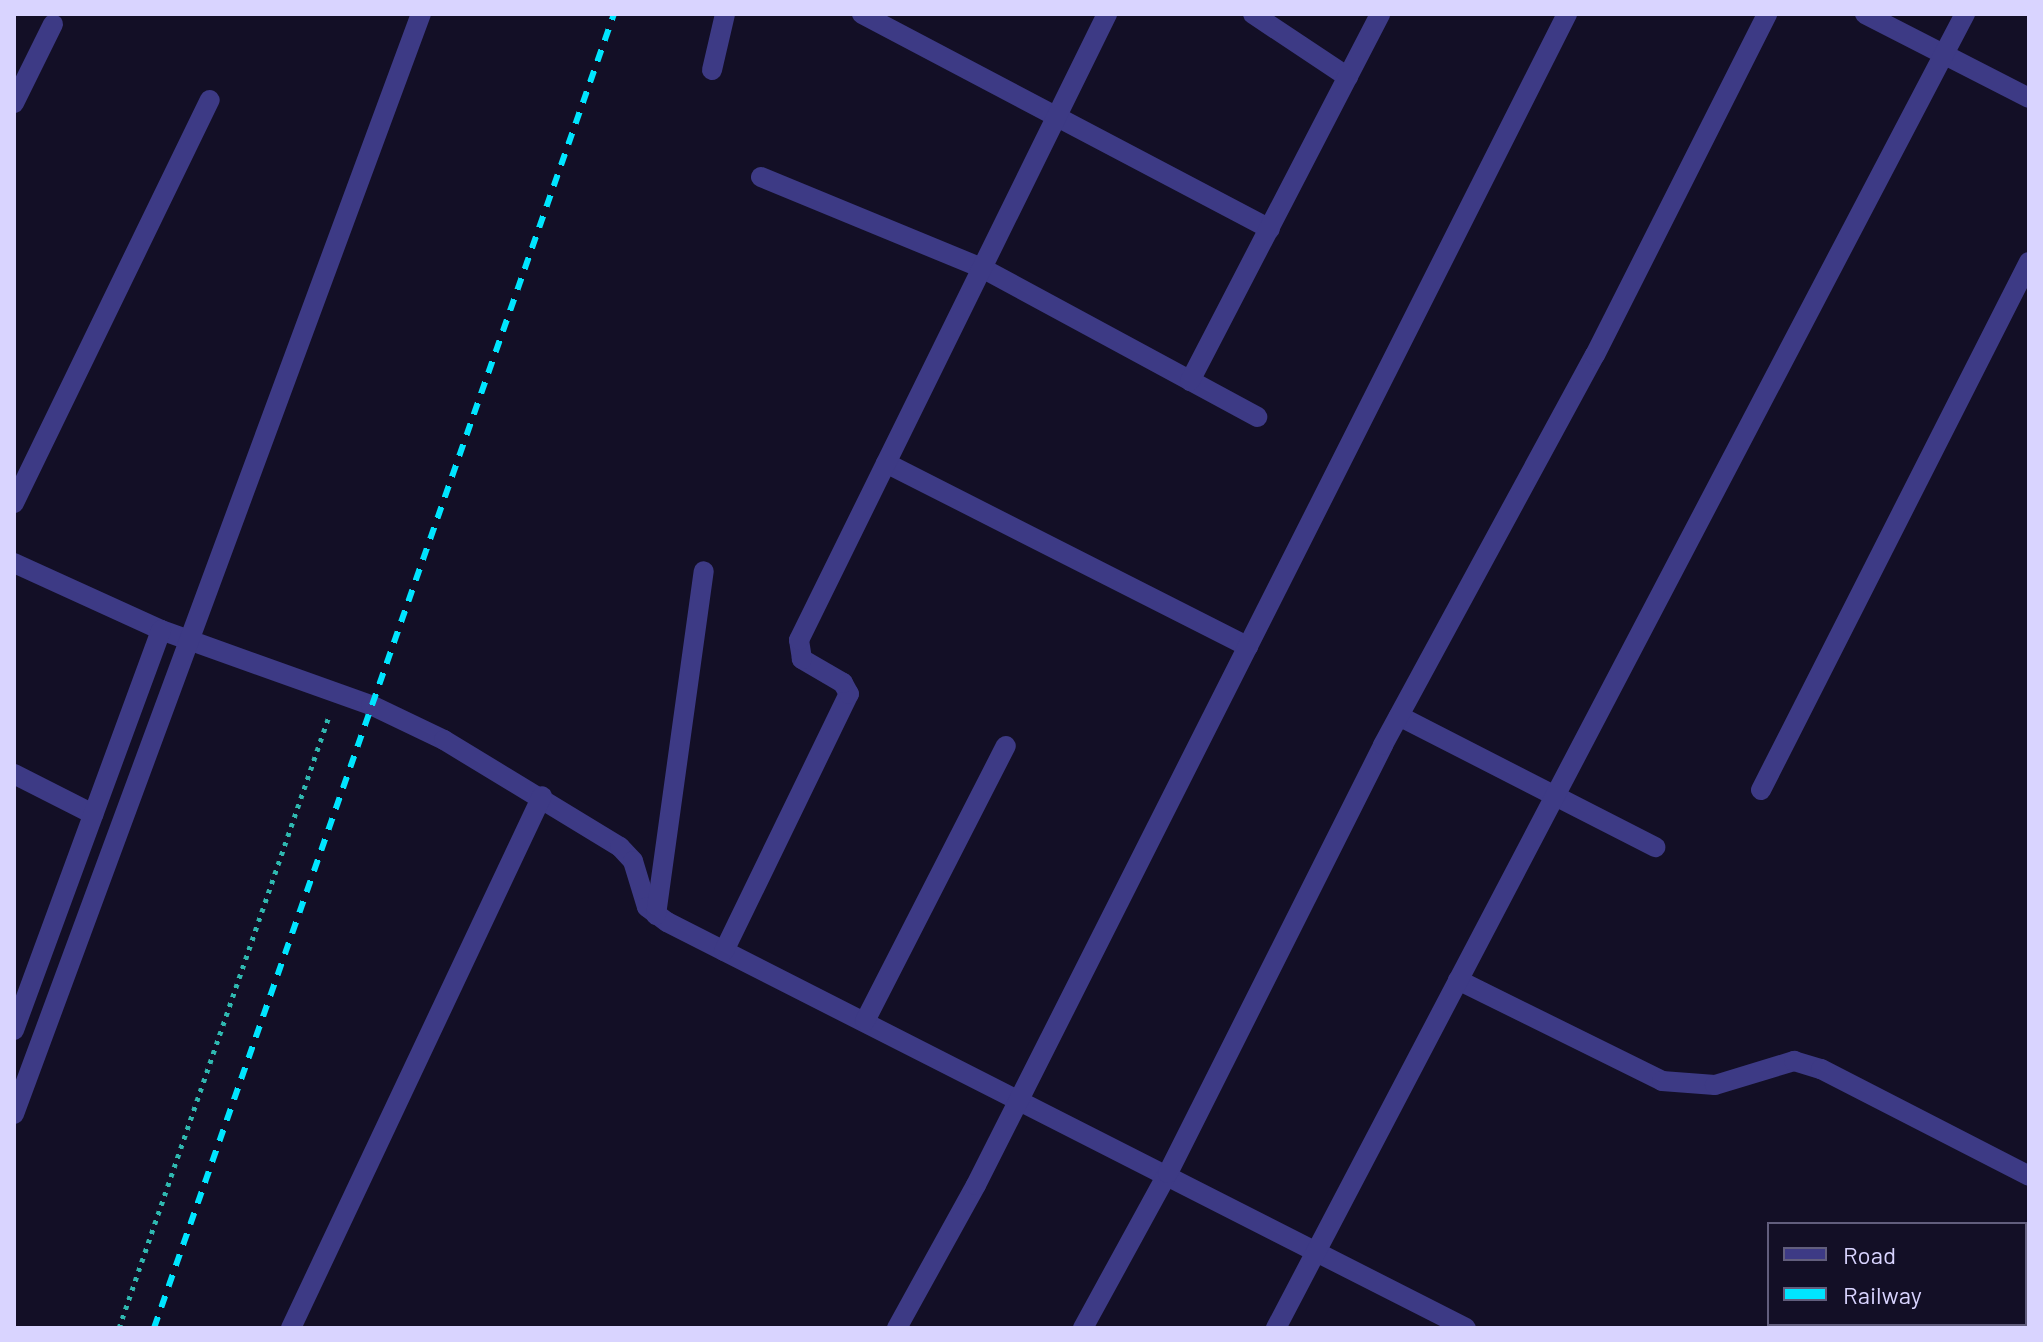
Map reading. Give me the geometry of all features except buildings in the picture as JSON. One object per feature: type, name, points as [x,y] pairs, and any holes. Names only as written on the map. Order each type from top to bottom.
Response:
[{"type":"street","points":[[14,1114],[18,1088],[191,639],[421,14]]},
{"type":"street","points":[[712,70],[725,14]]},
{"type":"street","points":[[862,14],[1270,229]]},
{"type":"street","points":[[724,951],[847,700],[843,683],[802,659],[798,647],[1107,14]]},
{"type":"street","points":[[1253,14],[1348,77]]},
{"type":"street","points":[[1190,381],[1380,14]]},
{"type":"street","points":[[897,1328],[1248,647],[1567,14]]},
{"type":"street","points":[[1083,1328],[1168,1173],[1399,716],[1595,355],[1767,14]]},
{"type":"street","points":[[1865,14],[2029,98]]},
{"type":"street","points":[[1276,1328],[1965,14]]},
{"type":"street","points":[[14,103],[53,24]]},
{"type":"street","points":[[14,503],[210,100]]},
{"type":"street","points":[[761,177],[982,268],[1257,417]]},
{"type":"street","points":[[1761,790],[2029,262]]},
{"type":"street","points":[[886,463],[1248,647]]},
{"type":"street","points":[[14,563],[161,630],[336,695],[444,740],[542,796],[628,854],[641,895],[656,915],[1168,1173],[1466,1328]]},
{"type":"street","points":[[656,915],[704,571]]},
{"type":"street","points":[[14,1030],[161,630]]},
{"type":"street","points":[[1399,716],[1655,847]]},
{"type":"street","points":[[865,1021],[1006,746]]},
{"type":"street","points":[[14,774],[93,814]]},
{"type":"street","points":[[291,1328],[542,796]]},
{"type":"street","points":[[1458,980],[1662,1081],[1715,1085],[1794,1061],[1821,1069],[2029,1176]]},
{"type":"path","points":[[119,1328],[336,695]]},
{"type":"railway","points":[[154,1328],[614,14]]}]
